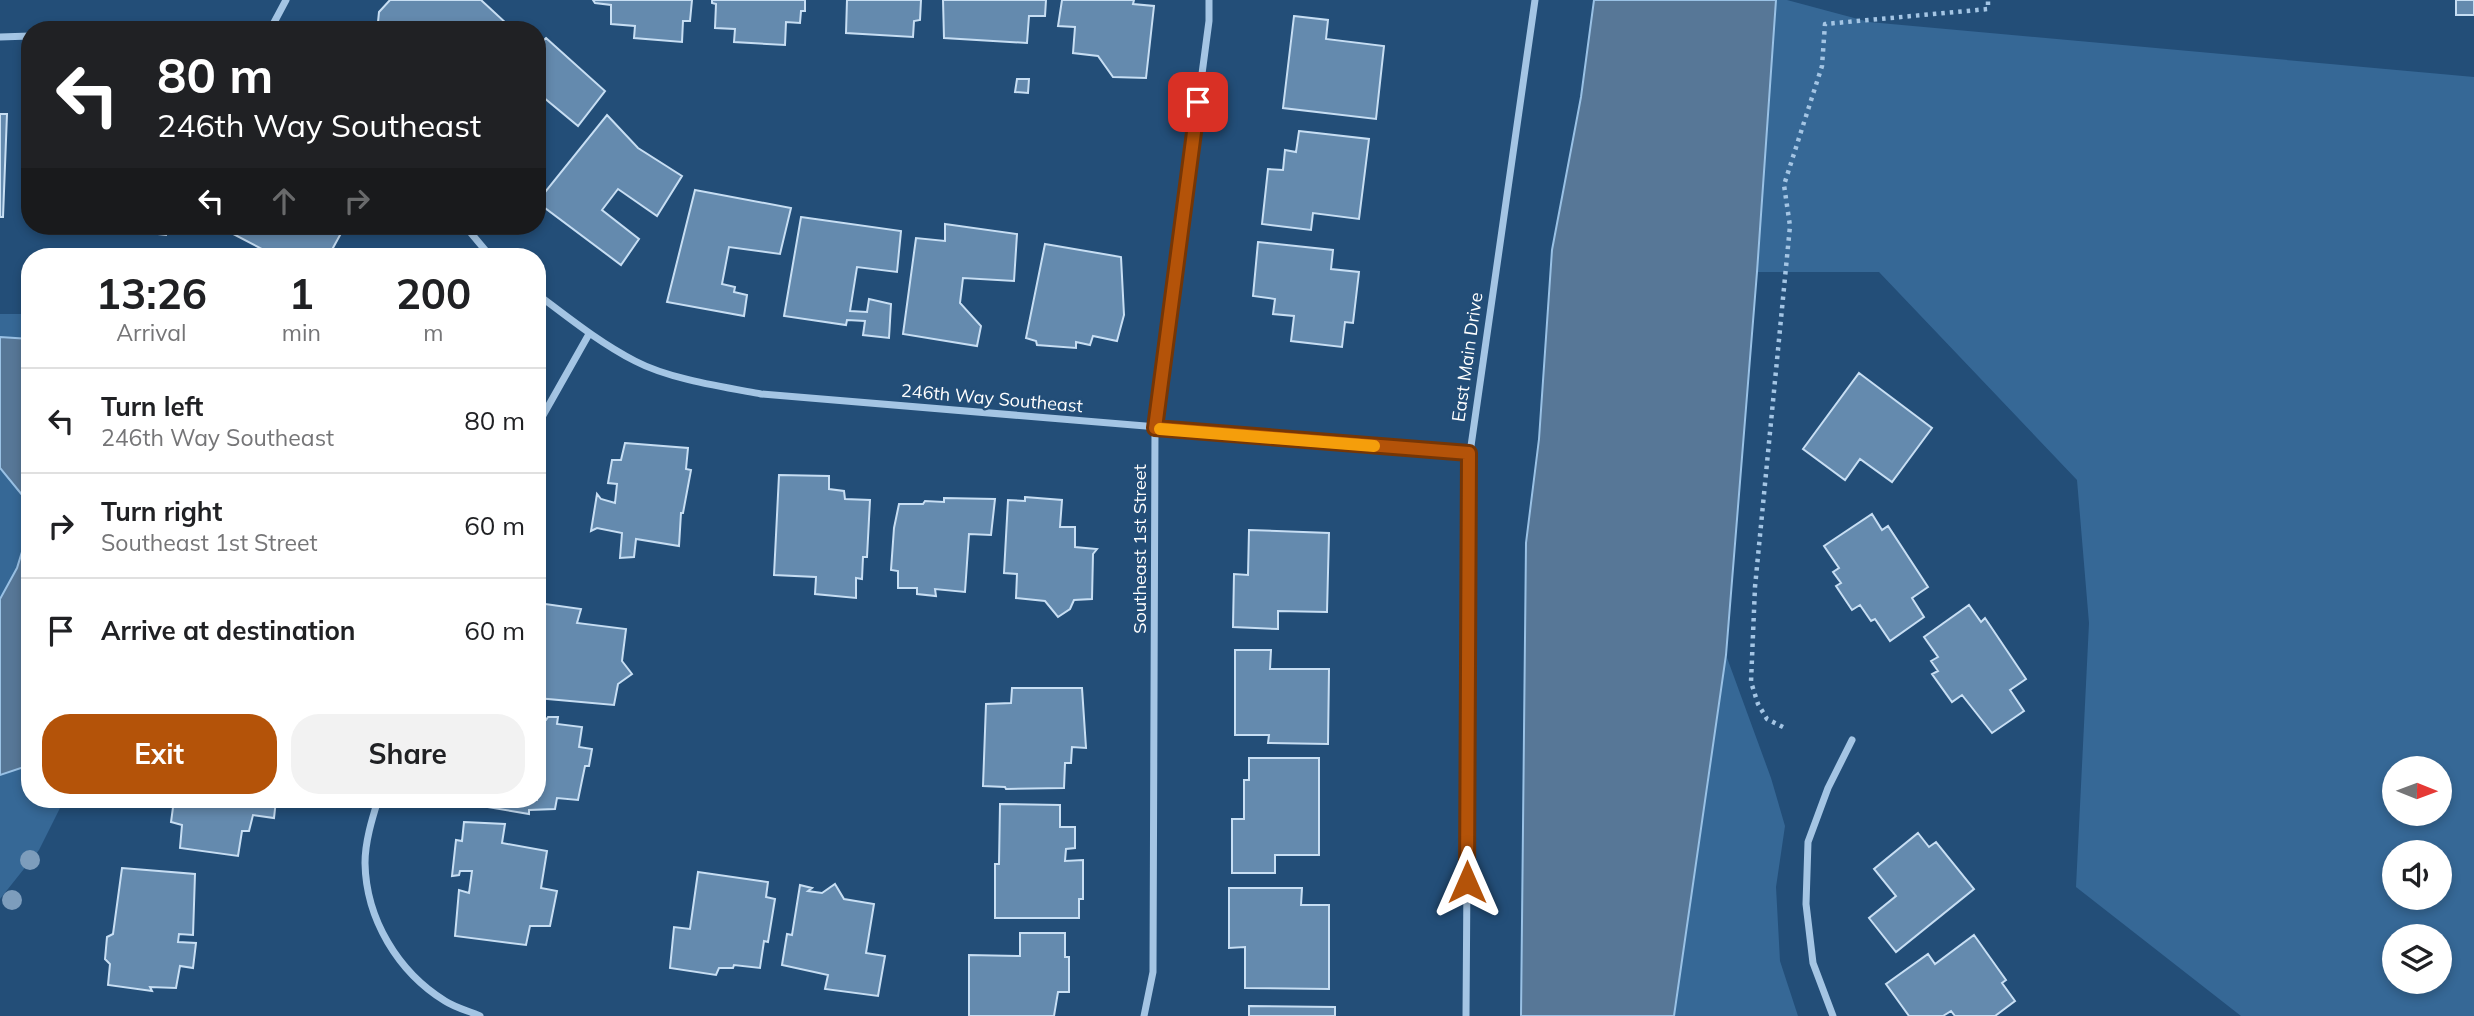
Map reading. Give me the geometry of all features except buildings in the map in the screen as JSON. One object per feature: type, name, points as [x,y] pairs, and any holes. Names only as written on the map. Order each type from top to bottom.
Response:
[{"type":"street","points":[[275,21],[286,0]]},
{"type":"street","name":"Southeast 1st Street","points":[[1144,1016],[1153,972],[1155,428],[1209,21],[1209,0]]},
{"type":"street","name":"East Main Drive","points":[[1466,1016],[1469,453],[1535,0]]},
{"type":"street","points":[[0,37],[21,36]]},
{"type":"street","name":"246th Way Southeast","points":[[546,301],[589,334],[638,363],[698,382],[761,394],[1469,453]]},
{"type":"street","points":[[546,410],[589,334]]},
{"type":"street","points":[[1833,1016],[1813,963],[1806,904],[1808,842],[1828,788],[1852,740]]},
{"type":"street","points":[[375,808],[365,862],[370,902],[381,934],[415,978],[447,1002],[480,1016]]},
{"type":"path","points":[[1783,727],[1766,719],[1751,682],[1755,587],[1790,226],[1784,185],[1822,66],[1825,24],[1988,9],[1988,0]]},
{"type":"shaded area","points":[[1594,0],[1776,0],[1726,655],[1674,1016],[1521,1016],[1526,543],[1539,439],[1552,250],[1581,97]]},
{"type":"shaded area","points":[[1776,0],[1787,0],[1869,22],[2474,77],[2474,1016],[2241,1016],[2076,887],[2089,623],[2077,480],[1879,272],[1757,272]]},
{"type":"shaded area","points":[[0,314],[21,314],[21,808],[60,808],[39,850],[0,899]]},
{"type":"shaded area","points":[[0,337],[21,338],[21,494],[0,468]]},
{"type":"shaded area","points":[[21,555],[21,768],[0,775],[0,599]]},
{"type":"shaded area","points":[[1726,655],[1771,778],[1785,826],[1776,887],[1780,961],[1798,1016],[1674,1016]]},
{"type":"slow traffic","points":[[1160,429],[1374,446]]},
{"type":"route","points":[[1198,102],[1155,428],[1469,453],[1467,882]]}]
